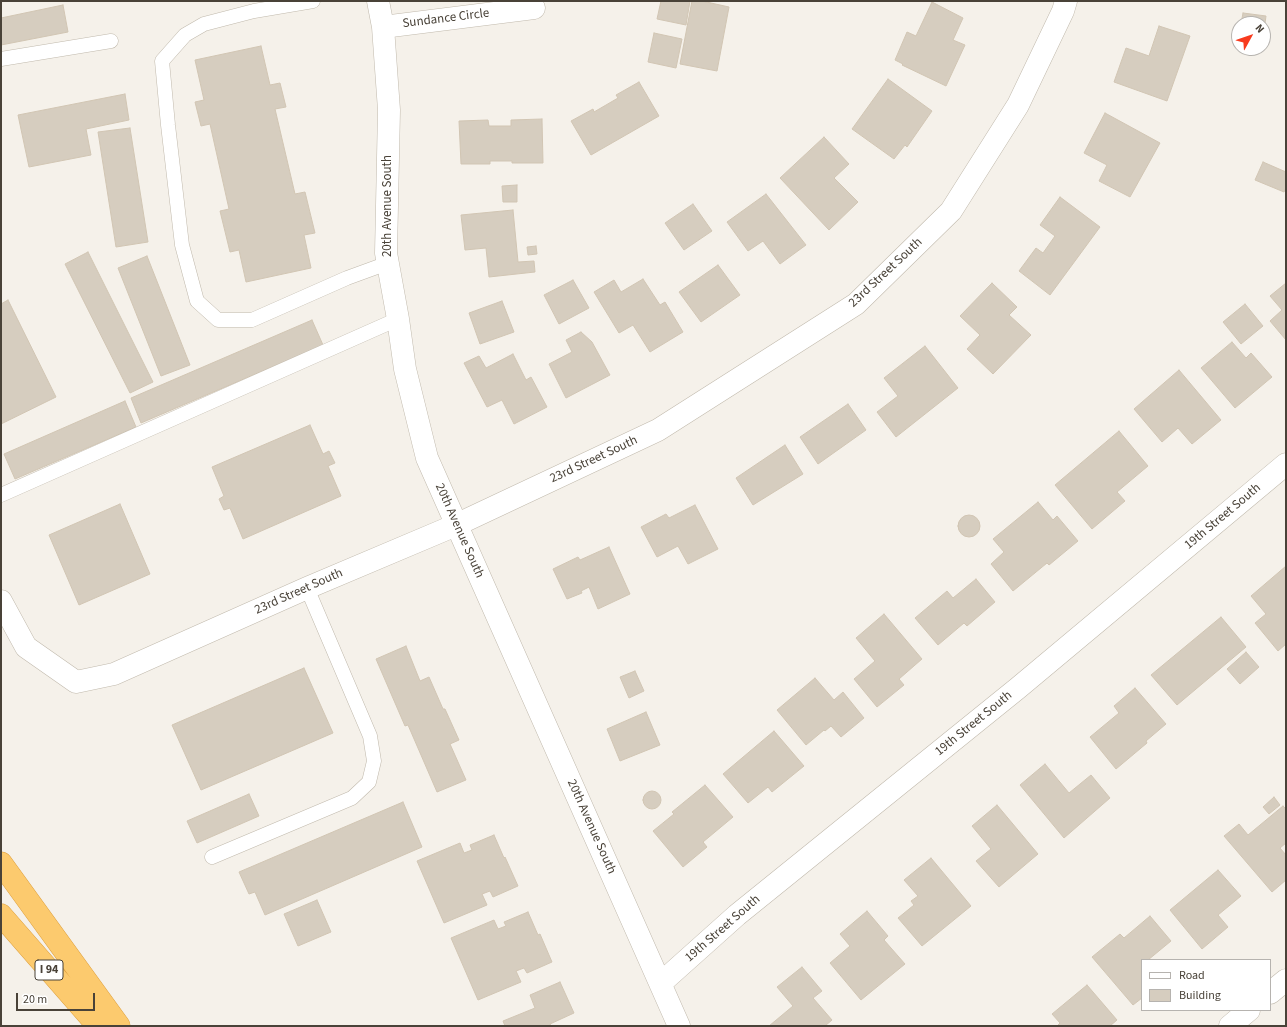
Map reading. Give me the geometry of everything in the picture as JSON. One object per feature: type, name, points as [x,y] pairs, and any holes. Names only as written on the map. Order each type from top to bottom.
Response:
[{"type":"highway","points":[[1,863],[119,1026]]},
{"type":"highway","name":"I 94","points":[[1,915],[98,1026]]},
{"type":"street","name":"20th Avenue South","points":[[378,1],[382,27],[389,110],[386,252],[405,368],[427,458],[679,1026]]},
{"type":"street","name":"23rd Street South","points":[[1,601],[26,647],[76,682],[114,674],[307,588],[456,525],[658,430],[856,304],[951,211],[1018,105],[1063,11],[1066,1]]},
{"type":"street","name":"Sundance Circle","points":[[382,27],[534,8]]},
{"type":"street","name":"19th Street South","points":[[661,983],[737,916],[1018,688],[1286,464]]},
{"type":"street","points":[[1271,992],[1286,980]]},
{"type":"street","points":[[1230,1026],[1249,1011]]},
{"type":"lane","points":[[313,1],[254,11],[204,24],[185,34],[162,61],[182,245],[197,301],[218,320],[252,320],[347,278],[388,263]]},
{"type":"lane","points":[[1,59],[111,40]]},
{"type":"lane","points":[[1,495],[398,319]]},
{"type":"lane","points":[[212,858],[352,798],[369,782],[374,761],[370,736],[307,588]]},
{"type":"building","points":[[661,1],[690,1],[686,25],[657,19]]},
{"type":"building","points":[[692,1],[702,1],[729,7],[717,71],[680,64]]},
{"type":"building","points":[[932,2],[963,18],[953,40],[965,45],[946,86],[902,65],[903,64],[895,60],[907,32],[916,36]]},
{"type":"building","points":[[63,5],[68,32],[1,45],[1,18]]},
{"type":"building","points":[[1243,13],[1266,16],[1242,16]]},
{"type":"building","points":[[1159,26],[1190,36],[1167,101],[1114,82],[1126,48],[1149,56]]},
{"type":"building","points":[[654,33],[682,39],[676,68],[648,62]]},
{"type":"building","points":[[261,46],[270,85],[280,83],[286,107],[275,109],[295,194],[305,192],[315,233],[304,235],[311,268],[246,282],[239,250],[230,252],[220,211],[229,209],[210,124],[201,126],[195,102],[204,100],[195,60]]},
{"type":"building","points":[[888,79],[932,111],[907,147],[905,145],[894,159],[852,129]]},
{"type":"building","points":[[639,82],[659,116],[591,155],[571,121],[593,109],[594,112],[618,98],[616,95]]},
{"type":"building","points":[[125,94],[129,120],[86,129],[91,155],[29,167],[18,115]]},
{"type":"building","points":[[1105,113],[1160,143],[1130,197],[1099,181],[1107,165],[1084,153]]},
{"type":"building","points":[[542,119],[543,163],[490,161],[490,164],[461,164],[459,121],[488,120],[489,126],[511,126],[511,120]]},
{"type":"building","points":[[130,128],[148,242],[116,247],[98,132]]},
{"type":"building","points":[[824,137],[849,164],[834,178],[858,202],[829,230],[780,178]]},
{"type":"building","points":[[1263,162],[1286,172],[1286,188],[1284,192],[1255,180]]},
{"type":"building","points":[[517,185],[517,202],[503,202],[502,186]]},
{"type":"building","points":[[766,194],[806,245],[780,264],[763,241],[748,251],[727,222]]},
{"type":"building","points":[[1060,197],[1100,227],[1050,295],[1019,271],[1036,248],[1043,253],[1055,236],[1040,225]]},
{"type":"building","points":[[693,204],[712,231],[684,250],[665,223]]},
{"type":"building","points":[[513,210],[518,262],[534,261],[535,272],[489,277],[486,248],[465,250],[461,215]]},
{"type":"building","points":[[536,246],[537,254],[528,255],[527,247]]},
{"type":"building","points":[[88,252],[153,382],[130,393],[65,264]]},
{"type":"building","points":[[147,256],[190,365],[161,376],[118,268]]},
{"type":"building","points":[[718,265],[740,295],[701,322],[679,292]]},
{"type":"building","points":[[643,279],[660,305],[665,302],[683,332],[650,352],[633,325],[619,333],[594,292],[614,280],[621,292]]},
{"type":"building","points":[[573,280],[589,308],[559,324],[544,295]]},
{"type":"building","points":[[992,283],[1017,307],[1009,315],[1031,335],[993,374],[967,349],[980,335],[960,316]]},
{"type":"building","points":[[1286,283],[1286,340],[1270,321],[1282,310],[1270,296]]},
{"type":"building","points":[[8,300],[56,397],[1,424],[1,304]]},
{"type":"building","points":[[502,301],[514,332],[480,344],[469,313]]},
{"type":"building","points":[[1245,304],[1263,326],[1241,344],[1223,322]]},
{"type":"building","points":[[312,320],[323,345],[141,423],[131,398]]},
{"type":"building","points":[[581,332],[592,342],[610,375],[566,398],[549,364],[572,352],[566,340]]},
{"type":"building","points":[[1232,342],[1246,358],[1251,353],[1272,377],[1235,408],[1201,368]]},
{"type":"building","points":[[925,346],[958,388],[896,437],[877,412],[898,396],[884,378]]},
{"type":"building","points":[[513,354],[526,380],[531,377],[547,407],[514,424],[502,400],[487,407],[464,363],[479,356],[486,368]]},
{"type":"building","points":[[1179,370],[1221,420],[1192,444],[1178,428],[1162,442],[1134,409]]},
{"type":"building","points":[[125,401],[136,427],[15,479],[4,454]]},
{"type":"building","points":[[848,404],[866,430],[818,464],[800,437]]},
{"type":"building","points":[[310,425],[323,454],[329,451],[335,463],[328,466],[341,496],[243,539],[230,508],[224,510],[219,499],[224,496],[212,467]]},
{"type":"building","points":[[1119,431],[1148,466],[1117,492],[1125,501],[1092,529],[1055,485]]},
{"type":"building","points":[[785,445],[803,474],[753,505],[736,478]]},
{"type":"building","points":[[1038,502],[1053,520],[1057,516],[1078,541],[1049,565],[1047,563],[1013,591],[991,564],[1004,552],[993,539]]},
{"type":"building","points":[[120,504],[150,574],[79,605],[49,535]]},
{"type":"building","points":[[695,505],[718,549],[688,564],[678,546],[657,557],[641,527],[666,514],[669,518]]},
{"type":"building","points":[[965,515],[973,515],[980,522],[980,530],[973,537],[965,537],[958,530],[958,522]]},
{"type":"building","points":[[609,547],[630,594],[598,609],[589,587],[581,591],[582,593],[567,599],[553,569],[578,557],[580,560]]},
{"type":"building","points":[[1286,566],[1286,644],[1278,651],[1255,623],[1266,614],[1251,596]]},
{"type":"building","points":[[976,579],[995,602],[967,626],[964,623],[938,645],[915,618],[947,591],[953,598]]},
{"type":"building","points":[[884,614],[922,659],[899,679],[904,685],[877,707],[854,679],[875,661],[856,638]]},
{"type":"building","points":[[1221,617],[1246,647],[1177,705],[1151,675]]},
{"type":"building","points":[[406,646],[420,681],[429,677],[459,740],[450,744],[466,780],[437,792],[408,725],[405,726],[376,659]]},
{"type":"building","points":[[1246,652],[1259,667],[1240,684],[1227,669]]},
{"type":"building","points":[[304,668],[333,733],[201,790],[172,725]]},
{"type":"building","points":[[635,671],[644,691],[629,698],[620,677]]},
{"type":"building","points":[[815,678],[834,700],[843,692],[864,718],[841,737],[831,726],[806,745],[777,710]]},
{"type":"building","points":[[1135,688],[1166,724],[1146,741],[1147,743],[1116,769],[1090,737],[1119,713],[1114,706]]},
{"type":"building","points":[[646,712],[660,745],[620,761],[607,729]]},
{"type":"building","points":[[774,731],[804,766],[772,792],[768,787],[748,803],[723,774]]},
{"type":"building","points":[[1045,764],[1069,793],[1091,775],[1110,798],[1064,838],[1020,785]]},
{"type":"building","points":[[705,785],[733,817],[703,842],[707,847],[683,867],[653,831],[674,814],[672,812]]},
{"type":"building","points":[[648,791],[656,791],[661,796],[659,807],[656,809],[648,809],[643,804],[643,796]]},
{"type":"building","points":[[249,794],[259,816],[197,843],[187,821]]},
{"type":"building","points":[[1274,797],[1280,805],[1269,814],[1263,807]]},
{"type":"building","points":[[403,802],[422,847],[265,915],[255,892],[249,894],[239,872]]},
{"type":"building","points":[[997,805],[1038,854],[999,887],[976,861],[991,849],[972,826]]},
{"type":"building","points":[[1283,806],[1286,809],[1286,843],[1280,848],[1286,855],[1286,880],[1272,892],[1224,836],[1239,824],[1248,835]]},
{"type":"building","points":[[494,835],[518,886],[493,897],[490,891],[482,894],[487,905],[444,923],[417,861],[460,843],[464,853],[472,850],[470,845]]},
{"type":"building","points":[[931,858],[971,906],[922,946],[898,918],[914,905],[911,901],[918,896],[904,880]]},
{"type":"building","points":[[1218,870],[1241,896],[1218,915],[1228,927],[1202,949],[1170,910]]},
{"type":"building","points":[[317,900],[331,932],[298,946],[284,914]]},
{"type":"building","points":[[867,911],[888,936],[884,940],[905,964],[861,1000],[830,963],[850,946],[840,934]]},
{"type":"building","points":[[528,912],[538,935],[540,934],[552,962],[527,973],[524,968],[516,971],[521,982],[478,1000],[451,938],[494,920],[498,929],[506,926],[504,922]]},
{"type":"building","points":[[1150,916],[1171,941],[1149,959],[1141,959],[1141,999],[1133,1005],[1092,957],[1120,934],[1124,938]]},
{"type":"building","points":[[802,967],[822,991],[813,998],[832,1020],[825,1026],[769,1026],[793,1006],[777,987]]},
{"type":"building","points":[[560,982],[574,1013],[550,1024],[551,1026],[505,1026],[503,1021],[535,1008],[530,995]]},
{"type":"building","points":[[1087,985],[1117,1020],[1110,1026],[1057,1026],[1060,1023],[1052,1014]]}]
